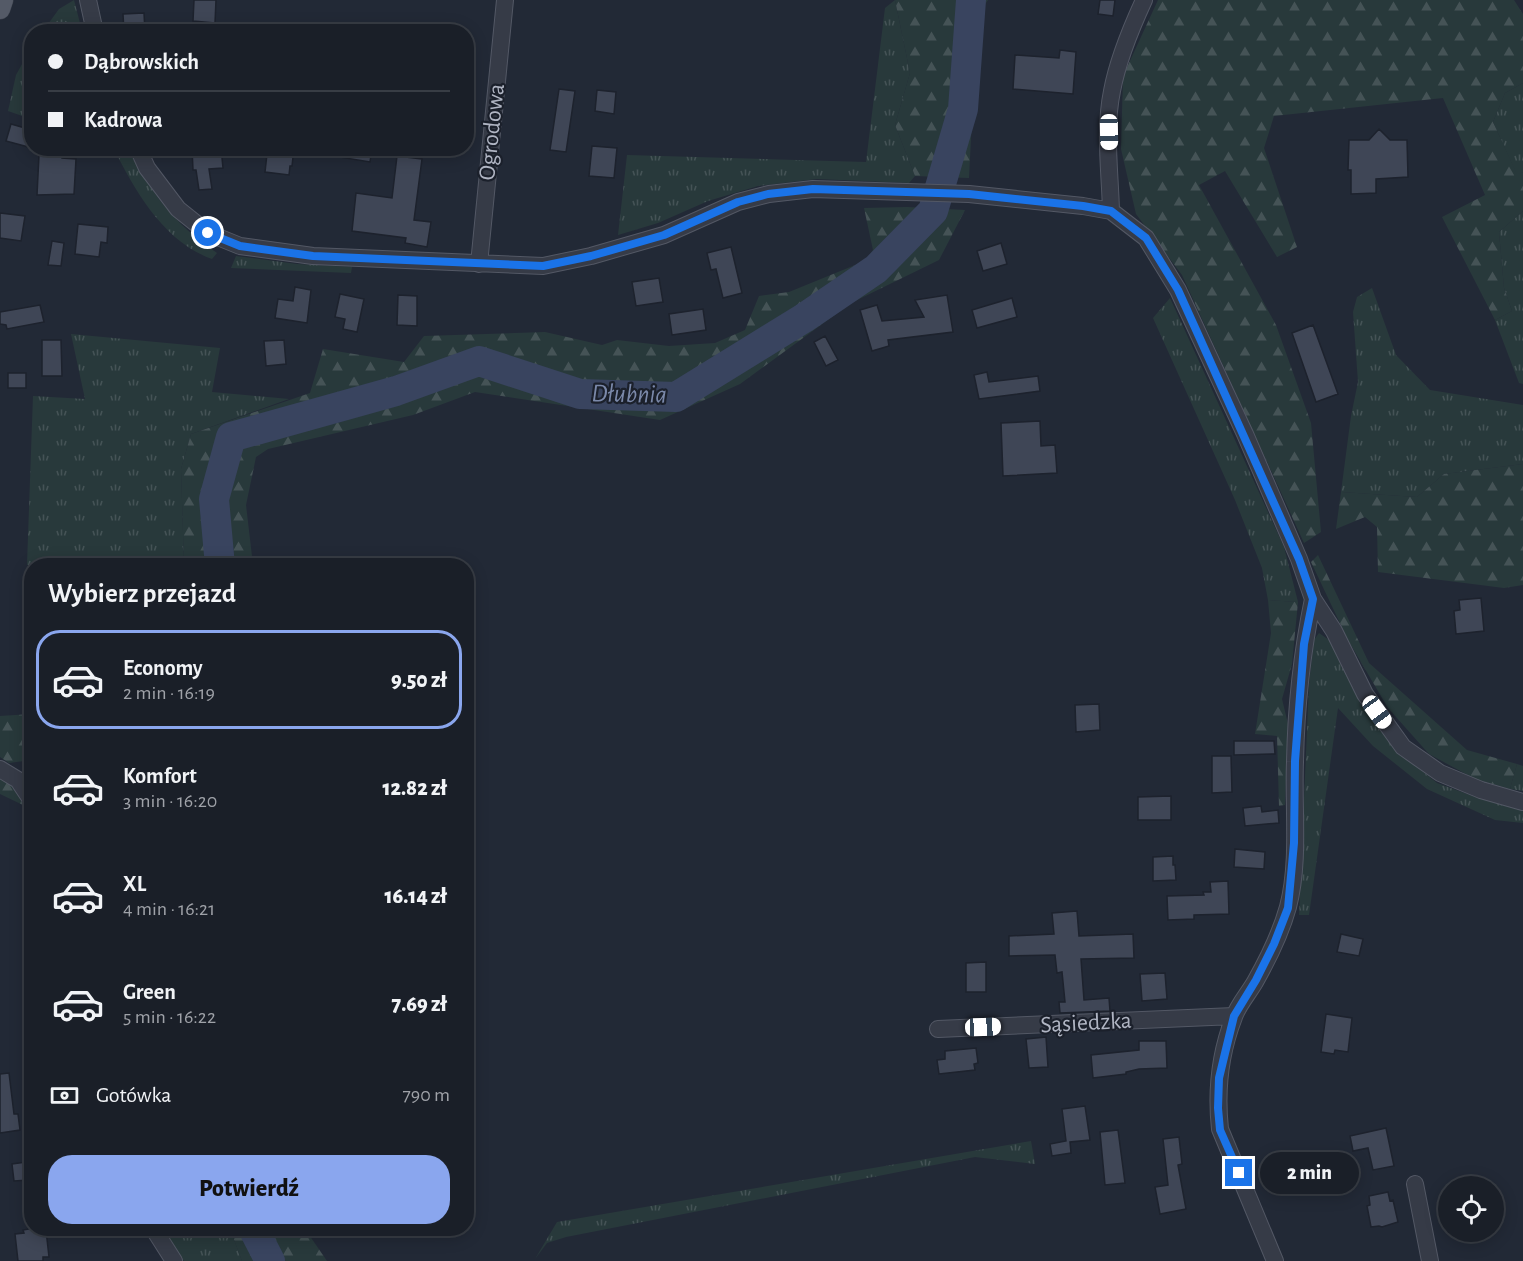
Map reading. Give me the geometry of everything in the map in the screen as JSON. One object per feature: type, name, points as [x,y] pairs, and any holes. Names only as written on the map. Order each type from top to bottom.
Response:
[{"type":"main road","points":[[0,9],[3,0]]},
{"type":"street","points":[[88,0],[93,24]]},
{"type":"street","name":"Ogrodowa","points":[[479,264],[505,0]]},
{"type":"street","points":[[1111,211],[1109,132],[1112,92],[1135,20],[1144,0]]},
{"type":"street","points":[[142,156],[147,168],[178,209],[208,233],[240,246],[313,256],[543,266],[591,256],[664,235],[738,202],[768,194],[813,189],[969,194],[1111,211],[1146,238],[1178,290],[1245,434],[1299,559],[1313,599],[1334,631],[1365,694],[1403,747],[1440,773],[1481,790],[1523,801]]},
{"type":"street","points":[[1275,1261],[1220,1130],[1219,1078],[1234,1016],[1274,944],[1288,908],[1294,843],[1295,761],[1304,644],[1313,599]]},
{"type":"street","points":[[0,769],[18,780],[24,789]]},
{"type":"street","name":"Sąsiedzka","points":[[938,1029],[1234,1016]]},
{"type":"street","points":[[1414,1184],[1430,1261]]},
{"type":"street","points":[[158,1236],[174,1261]]},
{"type":"green space","points":[[74,0],[80,24],[48,24],[59,9]]},
{"type":"green space","points":[[895,0],[910,73],[895,125],[915,176],[909,183],[817,179],[758,186],[708,201],[658,223],[618,235],[627,155],[866,162],[885,8]]},
{"type":"green space","points":[[895,0],[988,0],[977,16],[969,178],[915,176],[895,125],[910,73]]},
{"type":"green space","points":[[1158,0],[1514,0],[1523,14],[1523,83],[1505,93],[1493,122],[1517,174],[1523,172],[1523,211],[1499,232],[1504,288],[1512,311],[1495,320],[1442,217],[1485,195],[1443,98],[1274,116],[1264,148],[1297,247],[1277,257],[1225,171],[1199,185],[1276,325],[1311,423],[1321,532],[1304,543],[1182,275],[1136,214],[1121,149],[1123,76]]},
{"type":"green space","points":[[24,61],[24,117],[8,111],[16,75]]},
{"type":"green space","points":[[1523,83],[1523,172],[1517,175],[1493,122],[1505,93]]},
{"type":"green space","points":[[118,156],[132,156],[165,207],[201,242],[217,253],[212,259],[179,241],[165,228],[131,182]]},
{"type":"green space","points":[[907,207],[965,210],[939,260],[851,303],[740,384],[660,420],[475,392],[413,415],[268,449],[256,457],[246,505],[252,558],[184,558],[181,469],[191,434],[310,393],[323,349],[404,362],[424,336],[545,332],[602,345],[617,340],[669,346],[715,343],[745,330],[759,296],[789,292],[865,261],[873,250],[864,208]]},
{"type":"green space","points":[[1523,211],[1523,384],[1519,383],[1495,320],[1512,311],[1504,288],[1499,232]]},
{"type":"green space","points":[[236,256],[297,264],[352,267],[351,273],[231,268]]},
{"type":"green space","points":[[1372,288],[1396,355],[1430,390],[1523,405],[1523,464],[1444,474],[1417,497],[1341,492],[1358,382],[1353,312],[1357,297]]},
{"type":"green space","points":[[1170,298],[1284,547],[1298,602],[1268,600],[1262,568],[1235,500],[1153,318]]},
{"type":"green space","points":[[71,334],[220,348],[212,392],[289,399],[191,434],[181,469],[184,558],[27,558],[33,396],[85,399]]},
{"type":"green space","points":[[1523,464],[1523,585],[1504,588],[1378,572],[1377,527],[1365,517],[1336,529],[1341,492],[1417,497],[1444,474]]},
{"type":"green space","points":[[1318,555],[1369,663],[1467,750],[1517,764],[1510,789],[1475,779],[1429,754],[1388,708],[1348,640],[1311,562]]},
{"type":"green space","points":[[1268,600],[1298,602],[1292,664],[1282,699],[1288,724],[1285,805],[1279,806],[1277,736],[1255,734],[1271,633]]},
{"type":"green space","points":[[1319,633],[1329,640],[1361,705],[1401,754],[1437,783],[1481,799],[1523,809],[1523,823],[1495,820],[1427,789],[1373,746],[1338,708],[1309,915],[1299,915],[1309,684],[1314,640]]},
{"type":"green space","points":[[24,714],[24,761],[9,763],[0,757],[0,716]]},
{"type":"green space","points":[[1517,764],[1523,766],[1523,791],[1510,789]]},
{"type":"green space","points":[[0,773],[13,781],[23,805],[0,794]]},
{"type":"green space","points":[[1031,1141],[1035,1164],[975,1157],[566,1237],[547,1243],[535,1259],[557,1222]]},
{"type":"green space","points":[[167,1236],[233,1236],[242,1261],[184,1261]]},
{"type":"green space","points":[[233,1236],[310,1236],[327,1261],[242,1261]]},
{"type":"building","points":[[194,0],[216,0],[215,23],[193,21]]},
{"type":"building","points":[[1100,0],[1115,0],[1113,16],[1098,14]]},
{"type":"building","points":[[144,13],[145,24],[124,24],[123,14]]},
{"type":"building","points":[[1060,50],[1076,52],[1073,94],[1013,89],[1015,55],[1059,58]]},
{"type":"building","points":[[559,89],[575,91],[566,152],[550,150]]},
{"type":"building","points":[[597,90],[616,92],[614,114],[595,111]]},
{"type":"building","points":[[11,124],[24,128],[24,146],[6,141]]},
{"type":"building","points":[[1379,129],[1390,140],[1407,140],[1408,177],[1376,179],[1376,193],[1351,194],[1351,170],[1348,170],[1349,140],[1369,140]]},
{"type":"building","points":[[592,146],[617,148],[614,178],[589,176]]},
{"type":"building","points":[[39,156],[62,156],[62,158],[76,159],[74,194],[37,195]]},
{"type":"building","points":[[192,156],[222,156],[223,168],[209,169],[212,189],[199,190],[196,170],[193,170]]},
{"type":"building","points":[[267,156],[293,156],[289,175],[265,172]]},
{"type":"building","points":[[333,156],[371,156],[370,162]]},
{"type":"building","points":[[397,156],[422,159],[414,220],[431,222],[427,247],[405,243],[406,238],[352,231],[356,193],[392,198]]},
{"type":"building","points":[[0,213],[25,216],[21,241],[0,238]]},
{"type":"building","points":[[78,224],[108,227],[107,243],[101,242],[99,257],[75,254]]},
{"type":"building","points":[[52,241],[64,243],[61,266],[48,265]]},
{"type":"building","points":[[1001,243],[1007,264],[983,271],[977,251]]},
{"type":"building","points":[[731,247],[742,293],[723,298],[716,269],[711,270],[707,253]]},
{"type":"building","points":[[659,278],[663,302],[636,306],[632,282]]},
{"type":"building","points":[[295,287],[311,290],[307,323],[275,318],[278,299],[293,301]]},
{"type":"building","points":[[340,294],[364,299],[357,332],[343,329],[345,319],[335,317]]},
{"type":"building","points":[[398,295],[417,296],[417,326],[397,325]]},
{"type":"building","points":[[947,295],[953,332],[888,340],[889,346],[872,351],[860,310],[877,305],[882,321],[924,317],[915,300]]},
{"type":"building","points":[[1012,298],[1017,317],[977,328],[972,310]]},
{"type":"building","points":[[40,305],[44,322],[7,329],[6,325],[0,324],[0,312]]},
{"type":"building","points":[[703,309],[706,330],[672,335],[669,314]]},
{"type":"building","points":[[1313,325],[1338,394],[1316,402],[1292,333]]},
{"type":"building","points":[[825,336],[838,360],[826,366],[814,342]]},
{"type":"building","points":[[42,340],[61,340],[62,376],[42,376]]},
{"type":"building","points":[[284,340],[286,364],[266,366],[264,341]]},
{"type":"building","points":[[987,372],[989,382],[1038,376],[1040,391],[979,399],[974,375]]},
{"type":"building","points":[[8,373],[26,373],[26,388],[8,388]]},
{"type":"building","points":[[1040,421],[1041,446],[1055,445],[1057,473],[1003,476],[1001,423]]},
{"type":"building","points":[[1481,598],[1484,631],[1456,634],[1454,611],[1460,610],[1459,600]]},
{"type":"building","points":[[1099,704],[1100,730],[1076,732],[1075,705]]},
{"type":"building","points":[[1234,741],[1274,741],[1275,754],[1234,755]]},
{"type":"building","points":[[1212,756],[1231,756],[1232,792],[1212,793]]},
{"type":"building","points":[[1171,796],[1171,820],[1138,820],[1138,797]]},
{"type":"building","points":[[1261,806],[1262,812],[1278,810],[1279,823],[1245,826],[1243,808]]},
{"type":"building","points":[[1235,849],[1265,852],[1264,869],[1234,867]]},
{"type":"building","points":[[1173,856],[1176,880],[1153,881],[1153,857]]},
{"type":"building","points":[[1228,881],[1229,914],[1194,915],[1194,919],[1168,920],[1167,896],[1204,895],[1203,892],[1211,892],[1210,882]]},
{"type":"building","points":[[1077,911],[1079,936],[1133,934],[1134,958],[1081,959],[1084,1000],[1109,998],[1110,1011],[1060,1013],[1059,1002],[1065,1002],[1062,972],[1057,973],[1055,955],[1009,956],[1009,936],[1054,934],[1052,913]]},
{"type":"building","points":[[1341,934],[1363,939],[1359,956],[1337,952]]},
{"type":"building","points":[[986,962],[986,992],[966,992],[966,963]]},
{"type":"building","points":[[1165,973],[1167,999],[1142,1001],[1140,974]]},
{"type":"building","points":[[1326,1014],[1352,1018],[1348,1052],[1335,1050],[1334,1054],[1321,1052]]},
{"type":"building","points":[[1046,1037],[1048,1067],[1029,1068],[1026,1039]]},
{"type":"building","points":[[1139,1041],[1166,1041],[1167,1068],[1139,1069],[1126,1072],[1126,1074],[1093,1078],[1091,1055],[1139,1050]]},
{"type":"building","points":[[976,1048],[978,1063],[974,1064],[975,1070],[939,1074],[937,1060],[945,1059],[945,1051]]},
{"type":"building","points":[[9,1073],[14,1114],[18,1114],[20,1130],[0,1133],[0,1074]]},
{"type":"building","points":[[1085,1106],[1090,1140],[1070,1142],[1071,1153],[1052,1156],[1050,1144],[1066,1141],[1062,1109]]},
{"type":"building","points":[[1386,1128],[1394,1166],[1373,1170],[1368,1148],[1353,1151],[1350,1136]]},
{"type":"building","points":[[1118,1130],[1125,1183],[1105,1185],[1100,1132]]},
{"type":"building","points":[[1179,1137],[1182,1164],[1178,1165],[1186,1209],[1160,1214],[1155,1187],[1168,1185],[1163,1139]]},
{"type":"building","points":[[24,1162],[24,1180],[14,1181],[12,1164]]},
{"type":"building","points":[[1388,1192],[1390,1201],[1393,1200],[1398,1222],[1382,1227],[1371,1227],[1367,1206],[1370,1205],[1369,1196]]},
{"type":"building","points":[[15,1234],[47,1236],[49,1257],[43,1257],[43,1261],[18,1261]]},
{"type":"waterway","name":"Dłubnia","points":[[219,558],[214,499],[231,437],[396,391],[479,361],[580,394],[676,397],[804,318],[876,269],[933,211],[963,109],[971,0]]},
{"type":"waterway","name":"Dłubnia","points":[[257,1236],[270,1261]]},
{"type":"route","points":[[208,233],[240,246],[313,256],[543,266],[591,256],[664,235],[738,202],[768,194],[813,189],[969,194],[1083,206],[1111,211],[1146,238],[1178,290],[1245,434],[1299,559],[1313,599],[1304,644],[1295,761],[1294,843],[1288,908],[1274,944],[1234,1016],[1219,1078],[1220,1130],[1239,1173]]}]
